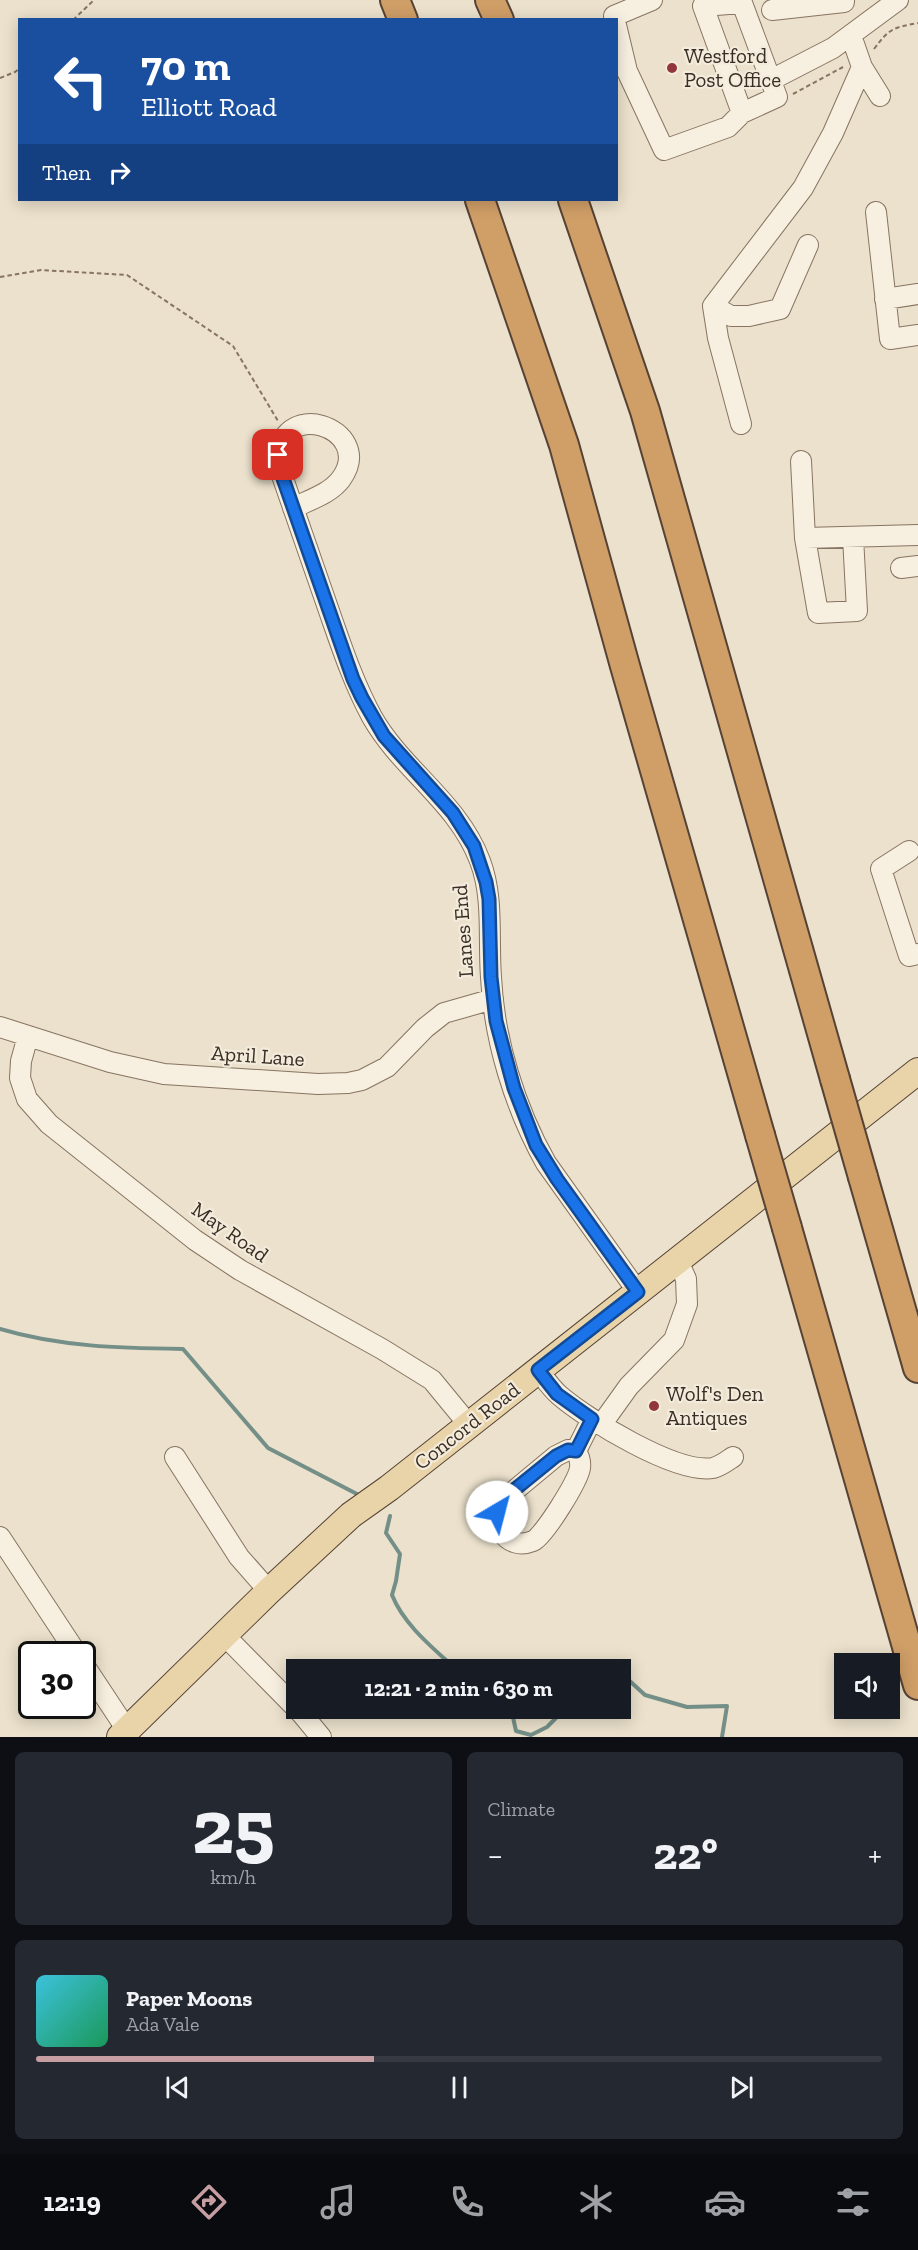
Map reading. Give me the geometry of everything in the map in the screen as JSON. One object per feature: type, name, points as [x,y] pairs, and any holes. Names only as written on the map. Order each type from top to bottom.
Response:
[{"type":"highway","points":[[394,0],[402,18]]},
{"type":"highway","points":[[490,0],[498,18]]},
{"type":"highway","points":[[480,201],[564,444],[625,666],[918,1685]]},
{"type":"highway","points":[[573,201],[645,411],[918,1368]]},
{"type":"main road","name":"Concord Road","points":[[124,1734],[269,1591],[351,1515],[469,1425],[918,1071]]},
{"type":"street","points":[[614,18],[614,16],[652,0]]},
{"type":"street","points":[[772,10],[844,2],[844,0]]},
{"type":"street","points":[[771,80],[812,61],[898,0]]},
{"type":"street","points":[[618,33],[627,71],[664,150],[728,127],[742,113],[777,97],[742,3],[698,3],[742,113]]},
{"type":"street","points":[[848,37],[854,44],[862,67],[880,96]]},
{"type":"street","points":[[741,424],[718,338],[713,306],[803,188],[833,133],[862,67]]},
{"type":"street","points":[[876,212],[890,339],[918,335]]},
{"type":"street","points":[[713,306],[731,316],[748,316],[780,309],[808,245]]},
{"type":"street","points":[[885,299],[918,294]]},
{"type":"street","points":[[286,435],[307,423],[319,423],[339,435],[348,457],[346,469],[340,480],[332,487],[293,508]]},
{"type":"street","name":"Lanes End","points":[[286,435],[280,445],[279,467],[353,679],[372,717],[393,747],[453,813],[474,846],[489,899],[496,1021],[510,1076],[536,1145],[557,1179],[638,1292]]},
{"type":"street","points":[[801,461],[805,538],[818,613],[857,611],[853,537]]},
{"type":"street","points":[[805,538],[918,535]]},
{"type":"street","points":[[909,851],[881,869],[909,956],[918,954]]},
{"type":"street","name":"April Lane","points":[[0,1027],[110,1062],[164,1074],[318,1084],[348,1083],[363,1080],[387,1067],[425,1028],[444,1013],[493,999]]},
{"type":"street","name":"May Road","points":[[28,1036],[21,1061],[20,1078],[27,1099],[49,1124],[195,1240],[272,1290],[318,1312],[432,1380],[469,1425]]},
{"type":"street","points":[[576,1451],[596,1422],[674,1340],[687,1304],[686,1279],[678,1261]]},
{"type":"street","points":[[538,1370],[557,1394],[596,1422],[661,1456],[687,1465],[712,1468],[720,1466],[733,1456]]},
{"type":"street","points":[[568,1450],[576,1451],[579,1456],[580,1470],[545,1530],[535,1540],[528,1542],[508,1538],[499,1527],[497,1520],[497,1512],[503,1500],[556,1456],[568,1450]]},
{"type":"street","points":[[175,1457],[239,1557],[269,1591]]},
{"type":"street","points":[[0,1537],[68,1641]]},
{"type":"street","points":[[225,1636],[302,1714],[321,1737]]},
{"type":"street","points":[[96,1686],[124,1734]]},
{"type":"path","points":[[75,18],[94,0]]},
{"type":"path","points":[[0,78],[18,70]]},
{"type":"path","points":[[0,277],[41,270],[127,275],[233,346],[286,435]]},
{"type":"waterway","points":[[0,1329],[68,1343],[183,1349],[268,1448],[357,1494]]},
{"type":"waterway","points":[[390,1516],[386,1533],[400,1554],[392,1595],[412,1626],[445,1659]]},
{"type":"waterway","points":[[631,1682],[645,1695],[687,1707],[727,1706],[722,1737]]},
{"type":"waterway","points":[[513,1719],[516,1731],[531,1735],[547,1727],[555,1719]]},
{"type":"place","name":"Westford Post Office","points":[[672,68]]},
{"type":"place","name":"Wolf's Den Antiques","points":[[654,1406]]},
{"type":"route","points":[[278,455],[279,467],[353,679],[372,717],[393,747],[453,813],[474,846],[489,899],[491,977],[496,1021],[510,1076],[536,1145],[557,1179],[638,1292],[538,1370],[557,1394],[592,1419],[576,1451],[568,1450],[556,1456],[508,1495],[497,1512]]}]
